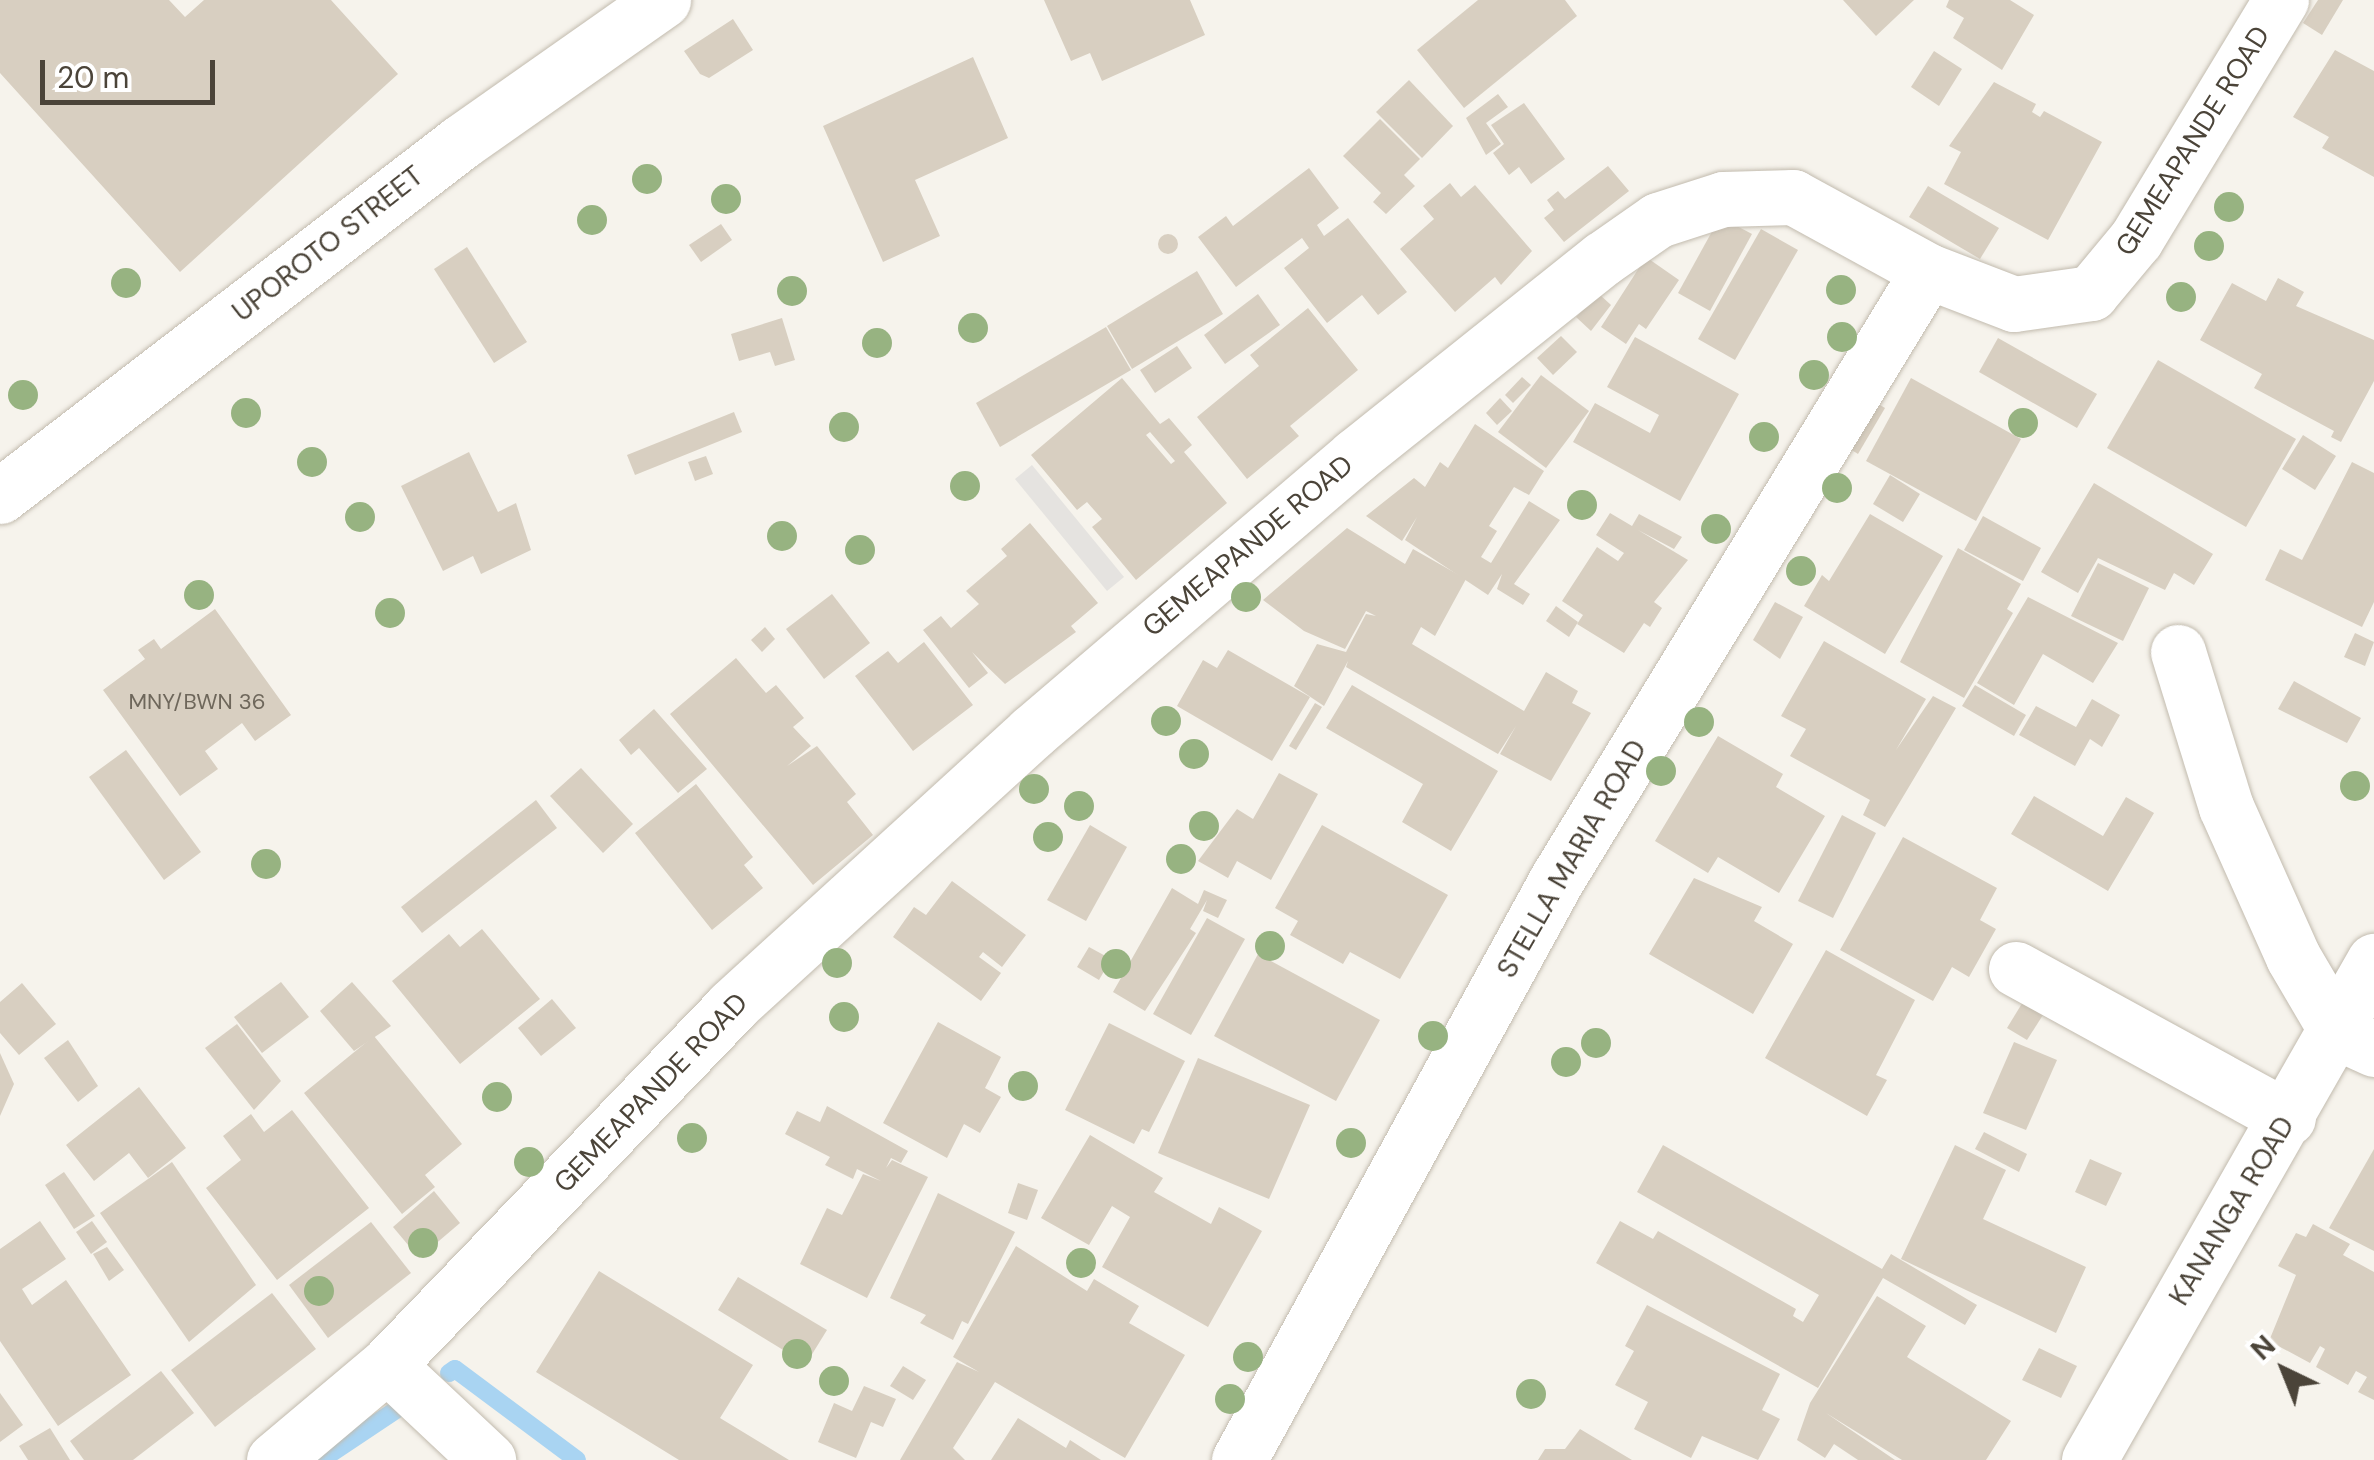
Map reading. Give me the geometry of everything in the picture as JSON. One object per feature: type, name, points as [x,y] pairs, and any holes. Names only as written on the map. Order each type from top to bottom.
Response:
[{"type":"street","name":"UPOROTO STREET","points":[[0,496],[461,142],[663,0]]},
{"type":"street","name":"GEMEAPANDE ROAD","points":[[274,1460],[387,1365],[732,1006],[926,828],[1179,603],[1602,258],[1658,220],[1724,199],[1792,197],[1928,272],[2014,304],[2091,293],[2136,239],[2282,0]]},
{"type":"street","name":"STELLA MARIA ROAD","points":[[1239,1460],[1557,880],[1928,272]]},
{"type":"street","points":[[2178,652],[2226,807],[2293,957],[2356,1040]]},
{"type":"street","name":"KANANGA ROAD","points":[[2088,1460],[2288,1118],[2356,1040],[2374,962]]},
{"type":"street","points":[[2016,970],[2288,1118]]},
{"type":"street","points":[[387,1365],[488,1460]]},
{"type":"shaded area","points":[[1032,465],[1124,577],[1107,591],[1015,479]]},
{"type":"building","points":[[0,0],[169,0],[185,17],[204,0],[331,0],[398,74],[180,272],[0,73]]},
{"type":"building","points":[[1044,0],[1190,0],[1205,35],[1102,81],[1090,53],[1071,61]]},
{"type":"building","points":[[1478,0],[1565,0],[1577,16],[1464,108],[1417,50]]},
{"type":"building","points":[[1843,0],[1914,0],[1876,36]]},
{"type":"building","points":[[1949,0],[2010,0],[2034,15],[2002,70],[1953,38],[1964,18],[1946,7]]},
{"type":"building","points":[[2318,0],[2343,0],[2322,35],[2303,23]]},
{"type":"building","points":[[733,19],[753,50],[709,78],[700,74],[684,51]]},
{"type":"building","points":[[2335,50],[2374,71],[2374,177],[2322,148],[2329,137],[2293,117]]},
{"type":"building","points":[[1934,51],[1962,69],[1939,106],[1911,87]]},
{"type":"building","points":[[973,57],[1008,138],[915,180],[940,236],[883,262],[823,126]]},
{"type":"building","points":[[1409,80],[1453,126],[1422,158],[1376,112]]},
{"type":"building","points":[[1994,82],[2036,104],[2032,112],[2040,117],[2044,111],[2102,142],[2048,240],[1944,184],[1961,152],[1949,146]]},
{"type":"building","points":[[1498,94],[1508,107],[1486,123],[1501,144],[1486,155],[1466,118]]},
{"type":"building","points":[[1524,103],[1565,159],[1531,184],[1519,167],[1509,175],[1493,153],[1504,144],[1491,125]]},
{"type":"building","points":[[1380,119],[1420,159],[1404,175],[1415,186],[1386,214],[1373,202],[1381,193],[1343,156]]},
{"type":"building","points":[[1608,166],[1629,191],[1564,242],[1544,218],[1554,210],[1547,200],[1558,191],[1565,199]]},
{"type":"building","points":[[1309,168],[1339,208],[1317,225],[1324,236],[1348,218],[1407,292],[1378,315],[1362,295],[1327,323],[1284,268],[1309,248],[1302,238],[1236,287],[1198,237],[1226,216],[1233,226]]},
{"type":"building","points":[[1450,183],[1461,197],[1475,185],[1532,251],[1501,285],[1495,277],[1455,312],[1400,249],[1434,219],[1423,206]]},
{"type":"building","points":[[1928,186],[1999,228],[1980,259],[1909,217]]},
{"type":"building","points":[[1720,217],[1752,234],[1710,311],[1678,293]]},
{"type":"building","points":[[721,224],[732,240],[701,262],[689,245]]},
{"type":"building","points":[[1761,229],[1798,250],[1735,360],[1698,339]]},
{"type":"building","points":[[1168,234],[1178,244],[1168,254],[1158,244]]},
{"type":"building","points":[[467,247],[527,342],[494,363],[434,269]]},
{"type":"building","points":[[1646,257],[1679,280],[1646,329],[1639,324],[1626,344],[1601,327]]},
{"type":"building","points":[[1197,271],[1223,314],[1132,369],[1107,326]]},
{"type":"building","points":[[2278,278],[2304,292],[2296,306],[2374,340],[2374,381],[2341,442],[2331,437],[2334,431],[2254,388],[2262,374],[2200,340],[2232,283],[2266,301]]},
{"type":"building","points":[[1258,294],[1280,325],[1225,364],[1204,335]]},
{"type":"building","points":[[1599,294],[1611,305],[1591,331],[1576,317]]},
{"type":"building","points":[[1308,308],[1358,370],[1290,426],[1299,436],[1247,479],[1197,417],[1259,366],[1250,355]]},
{"type":"building","points":[[782,318],[795,360],[775,366],[770,352],[739,361],[731,334]]},
{"type":"building","points":[[1106,327],[1131,370],[1000,447],[976,403]]},
{"type":"building","points":[[1561,336],[1577,352],[1553,375],[1537,358]]},
{"type":"building","points":[[1635,337],[1739,394],[1680,501],[1573,442],[1595,403],[1650,433],[1659,415],[1607,387]]},
{"type":"building","points":[[1998,338],[2097,394],[2077,428],[1979,372]]},
{"type":"building","points":[[1177,346],[1192,368],[1155,393],[1140,370]]},
{"type":"building","points":[[2158,360],[2296,439],[2246,527],[2107,448]]},
{"type":"building","points":[[1541,375],[1589,411],[1546,468],[1498,432]]},
{"type":"building","points":[[1522,377],[1531,385],[1513,403],[1505,395]]},
{"type":"building","points":[[1122,378],[1160,424],[1169,418],[1192,445],[1184,452],[1227,503],[1136,580],[1092,527],[1102,519],[1087,502],[1077,510],[1031,455]],"holes":[[[1150,432],[1175,461],[1171,464],[1146,435]]]},
{"type":"building","points":[[1911,378],[2021,439],[1976,521],[1866,461]]},
{"type":"building","points":[[1865,396],[1885,408],[1858,454],[1839,442]]},
{"type":"building","points":[[1500,398],[1512,411],[1497,425],[1486,413]]},
{"type":"building","points":[[734,412],[742,432],[635,475],[627,455]]},
{"type":"building","points":[[1475,424],[1544,471],[1529,495],[1514,487],[1489,526],[1497,531],[1481,557],[1491,563],[1529,501],[1560,520],[1514,584],[1530,594],[1523,605],[1497,589],[1502,574],[1488,595],[1405,540],[1417,517],[1402,541],[1366,516],[1414,478],[1425,487],[1440,462],[1448,468]]},
{"type":"building","points":[[2303,435],[2336,456],[2315,490],[2282,469]]},
{"type":"building","points":[[469,452],[498,512],[516,503],[531,550],[481,574],[473,556],[443,571],[401,486]]},
{"type":"building","points":[[706,456],[713,474],[695,481],[688,462]]},
{"type":"building","points":[[2352,462],[2374,473],[2374,602],[2362,627],[2265,580],[2280,549],[2302,560]]},
{"type":"building","points":[[1890,475],[1920,494],[1903,522],[1873,504]]},
{"type":"building","points":[[2094,483],[2213,554],[2194,585],[2174,573],[2165,590],[2098,558],[2078,593],[2041,572]]},
{"type":"building","points":[[1610,513],[1632,526],[1639,514],[1682,537],[1674,549],[1638,530],[1688,560],[1654,602],[1662,608],[1650,627],[1644,623],[1624,653],[1577,624],[1583,615],[1562,601],[1597,547],[1618,561],[1624,553],[1596,535]]},
{"type":"building","points":[[1870,514],[1943,556],[1885,654],[1804,606],[1822,575],[1829,581]]},
{"type":"building","points":[[1983,516],[2041,548],[2023,581],[1964,550]]},
{"type":"building","points":[[1030,523],[1098,603],[1071,626],[1076,632],[1005,684],[972,652],[988,673],[969,688],[923,630],[941,616],[951,628],[979,604],[966,591],[1007,556],[1001,549]]},
{"type":"building","points":[[1347,528],[1405,564],[1413,549],[1466,579],[1435,636],[1421,627],[1412,644],[1524,711],[1546,672],[1578,691],[1572,703],[1591,713],[1551,781],[1500,754],[1516,726],[1498,754],[1346,667],[1348,661],[1324,706],[1294,686],[1317,644],[1346,652],[1366,614],[1376,616],[1366,611],[1345,649],[1304,631],[1263,600]]},
{"type":"building","points":[[1958,548],[2021,584],[2007,609],[2013,613],[1964,698],[1900,662]]},
{"type":"building","points":[[2098,563],[2149,588],[2123,641],[2071,616]]},
{"type":"building","points":[[832,594],[870,643],[824,679],[786,629]]},
{"type":"building","points":[[2028,597],[2118,643],[2093,683],[2043,654],[2014,705],[1977,683]]},
{"type":"building","points":[[1775,602],[1803,617],[1780,659],[1753,640]]},
{"type":"building","points":[[1556,606],[1578,622],[1569,637],[1546,621]]},
{"type":"building","points":[[215,609],[291,715],[255,741],[242,723],[205,751],[218,769],[180,796],[103,690],[145,659],[138,650],[154,639],[161,649]]},
{"type":"building","points":[[765,627],[775,639],[762,652],[751,640]]},
{"type":"building","points":[[2355,633],[2374,642],[2365,666],[2344,657]]},
{"type":"building","points":[[1824,641],[1926,699],[1896,750],[1933,696],[1956,708],[1885,827],[1863,815],[1870,800],[1790,756],[1806,729],[1781,716]]},
{"type":"building","points":[[924,642],[973,705],[913,751],[855,676],[888,651],[898,663]]},
{"type":"building","points":[[1228,650],[1310,697],[1272,761],[1177,706],[1203,660],[1217,668]]},
{"type":"building","points":[[736,658],[766,693],[776,685],[804,718],[793,727],[811,746],[787,766],[817,746],[856,794],[847,802],[873,835],[813,885],[670,714]]},
{"type":"building","points":[[2294,681],[2361,718],[2347,743],[2278,709]]},
{"type":"building","points":[[1352,685],[1498,771],[1451,851],[1402,822],[1423,784],[1326,728]]},
{"type":"building","points":[[1975,685],[2026,715],[2014,736],[1962,706]]},
{"type":"building","points":[[2092,699],[2120,715],[2102,747],[2090,739],[2075,766],[2019,735],[2036,706],[2076,727]]},
{"type":"building","points":[[1315,703],[1322,707],[1296,750],[1289,746]]},
{"type":"building","points":[[654,709],[707,769],[678,793],[639,748],[631,755],[619,740]]},
{"type":"building","points":[[1718,736],[1783,774],[1776,787],[1825,816],[1779,893],[1718,857],[1708,873],[1655,841]]},
{"type":"building","points":[[126,750],[201,852],[164,880],[89,777]]},
{"type":"building","points":[[581,768],[633,824],[603,853],[550,796]]},
{"type":"building","points":[[1279,773],[1318,794],[1271,880],[1237,861],[1228,878],[1198,861],[1237,809],[1253,819]]},
{"type":"building","points":[[696,784],[753,857],[744,865],[763,888],[712,930],[635,833]]},
{"type":"building","points":[[2034,796],[2103,836],[2126,797],[2154,813],[2108,891],[2011,834]]},
{"type":"building","points":[[536,800],[557,828],[422,933],[401,907]]},
{"type":"building","points":[[1842,815],[1876,833],[1833,918],[1798,901]]},
{"type":"building","points":[[1090,825],[1127,847],[1086,921],[1047,900]]},
{"type":"building","points":[[1322,825],[1448,895],[1400,979],[1350,952],[1343,964],[1290,935],[1298,921],[1275,908]]},
{"type":"building","points":[[1903,837],[1997,888],[1980,920],[1996,929],[1969,977],[1952,967],[1933,1001],[1840,950]]},
{"type":"building","points":[[1694,878],[1762,907],[1754,921],[1793,944],[1753,1014],[1649,954]]},
{"type":"building","points":[[952,881],[1026,935],[1002,967],[983,952],[979,957],[1001,973],[981,1001],[893,937],[914,907],[926,915]]},
{"type":"building","points":[[1172,888],[1198,904],[1204,890],[1227,900],[1218,918],[1203,911],[1207,900],[1190,929],[1196,933],[1145,1011],[1113,992]]},
{"type":"building","points":[[1207,918],[1245,939],[1191,1035],[1153,1014]]},
{"type":"building","points":[[482,929],[540,999],[460,1064],[392,981],[449,934],[460,947]]},
{"type":"building","points":[[1089,947],[1111,959],[1099,980],[1077,967]]},
{"type":"building","points":[[1826,950],[1915,1000],[1876,1075],[1887,1080],[1867,1116],[1765,1058]]},
{"type":"building","points":[[1258,954],[1380,1020],[1336,1101],[1214,1036]]},
{"type":"building","points":[[281,982],[309,1017],[262,1053],[234,1017]]},
{"type":"building","points":[[352,982],[391,1026],[354,1051],[320,1011]]},
{"type":"building","points":[[22,983],[56,1024],[19,1055],[0,1033],[0,1002]]},
{"type":"building","points":[[2029,992],[2050,1004],[2027,1040],[2007,1028]]},
{"type":"building","points":[[552,999],[576,1028],[541,1056],[518,1028]]},
{"type":"building","points":[[938,1022],[1001,1057],[985,1088],[1001,1097],[980,1133],[964,1124],[947,1158],[883,1123]]},
{"type":"building","points":[[1109,1023],[1185,1061],[1149,1132],[1142,1129],[1134,1144],[1065,1110]]},
{"type":"building","points":[[237,1024],[281,1081],[254,1110],[205,1048]]},
{"type":"building","points":[[374,1036],[462,1144],[425,1175],[435,1187],[402,1214],[304,1093]]},
{"type":"building","points":[[68,1040],[98,1086],[78,1102],[44,1058]]},
{"type":"building","points":[[2014,1042],[2057,1060],[2026,1130],[1983,1113]]},
{"type":"building","points":[[0,1053],[14,1084],[0,1116]]},
{"type":"building","points":[[1198,1058],[1310,1105],[1269,1199],[1158,1153]]},
{"type":"building","points":[[139,1087],[186,1148],[148,1178],[129,1153],[94,1181],[66,1145]]},
{"type":"building","points":[[827,1106],[908,1151],[901,1163],[891,1158],[886,1168],[892,1160],[928,1177],[867,1298],[800,1264],[827,1208],[842,1215],[863,1174],[881,1181],[857,1169],[853,1179],[825,1165],[830,1157],[785,1134],[797,1111],[820,1122]]},
{"type":"building","points":[[292,1110],[369,1208],[277,1280],[206,1188],[241,1160],[223,1136],[251,1114],[264,1132]]},
{"type":"building","points":[[1984,1132],[2027,1154],[2019,1172],[1975,1149]]},
{"type":"building","points":[[1090,1135],[1163,1178],[1154,1192],[1211,1224],[1219,1207],[1262,1231],[1208,1327],[1102,1267],[1130,1217],[1112,1206],[1089,1245],[1041,1218]]},
{"type":"building","points":[[1663,1145],[1882,1269],[1891,1254],[1977,1305],[1965,1325],[1883,1278],[1818,1388],[1596,1263],[1620,1221],[1653,1239],[1658,1231],[1796,1309],[1793,1316],[1803,1322],[1819,1295],[1637,1192]]},
{"type":"building","points":[[1955,1145],[2006,1170],[1983,1219],[2086,1267],[2056,1333],[1901,1259]]},
{"type":"building","points":[[2374,1149],[2374,1251],[2329,1228]]},
{"type":"building","points":[[2090,1159],[2122,1173],[2106,1206],[2075,1192]]},
{"type":"building","points":[[172,1162],[256,1285],[189,1342],[100,1213]]},
{"type":"building","points":[[64,1172],[95,1216],[74,1229],[45,1185]]},
{"type":"building","points":[[1018,1183],[1038,1190],[1027,1220],[1008,1213]]},
{"type":"building","points":[[434,1191],[460,1223],[419,1258],[393,1227]]},
{"type":"building","points":[[938,1193],[1015,1232],[968,1324],[962,1321],[953,1340],[920,1323],[926,1315],[890,1298]]},
{"type":"building","points":[[40,1221],[66,1259],[22,1289],[32,1305],[66,1280],[131,1375],[58,1426],[0,1341],[0,1249]]},
{"type":"building","points":[[92,1221],[107,1242],[91,1254],[76,1232]]},
{"type":"building","points":[[371,1222],[411,1273],[328,1338],[289,1285]]},
{"type":"building","points":[[2313,1224],[2350,1244],[2343,1255],[2374,1272],[2374,1400],[2358,1392],[2367,1377],[2356,1371],[2348,1385],[2316,1367],[2325,1349],[2320,1346],[2310,1363],[2269,1341],[2296,1275],[2278,1266],[2296,1233],[2306,1237]]},
{"type":"building","points":[[1016,1246],[1087,1291],[1094,1279],[1139,1306],[1129,1323],[1185,1355],[1125,1458],[995,1382],[953,1448],[965,1460],[900,1460],[957,1362],[979,1372],[953,1357]]},
{"type":"building","points":[[107,1247],[124,1270],[109,1281],[93,1254]]},
{"type":"building","points":[[599,1271],[753,1365],[720,1418],[789,1460],[679,1460],[536,1372]]},
{"type":"building","points":[[738,1277],[827,1330],[806,1364],[718,1310]]},
{"type":"building","points":[[272,1293],[316,1349],[215,1427],[171,1370]]},
{"type":"building","points":[[1877,1296],[1926,1326],[1907,1357],[2011,1421],[1986,1460],[1902,1460],[1826,1413],[1895,1460],[1858,1460],[1834,1444],[1825,1458],[1797,1440],[1810,1403]]},
{"type":"building","points":[[1647,1305],[1780,1374],[1762,1410],[1780,1419],[1758,1460],[1702,1436],[1691,1458],[1634,1429],[1648,1402],[1615,1385],[1634,1351],[1625,1346]]},
{"type":"building","points":[[2039,1348],[2077,1366],[2061,1398],[2022,1380]]},
{"type":"building","points":[[903,1366],[926,1380],[913,1400],[890,1386]]},
{"type":"building","points":[[161,1371],[194,1413],[133,1460],[84,1460],[70,1441]]},
{"type":"building","points":[[864,1386],[896,1399],[883,1427],[871,1422],[856,1458],[818,1442],[834,1403],[852,1411]]},
{"type":"building","points":[[0,1393],[23,1425],[0,1442]]},
{"type":"building","points":[[1018,1418],[1066,1448],[1070,1440],[1101,1460],[991,1460]]},
{"type":"building","points":[[50,1428],[70,1460],[28,1460],[19,1446]]},
{"type":"building","points":[[1580,1429],[1632,1460],[1538,1460],[1545,1449],[1565,1449]]},
{"type":"waterway","points":[[449,1373],[455,1369],[577,1460]]},
{"type":"waterway","points":[[321,1460],[396,1410]]}]
